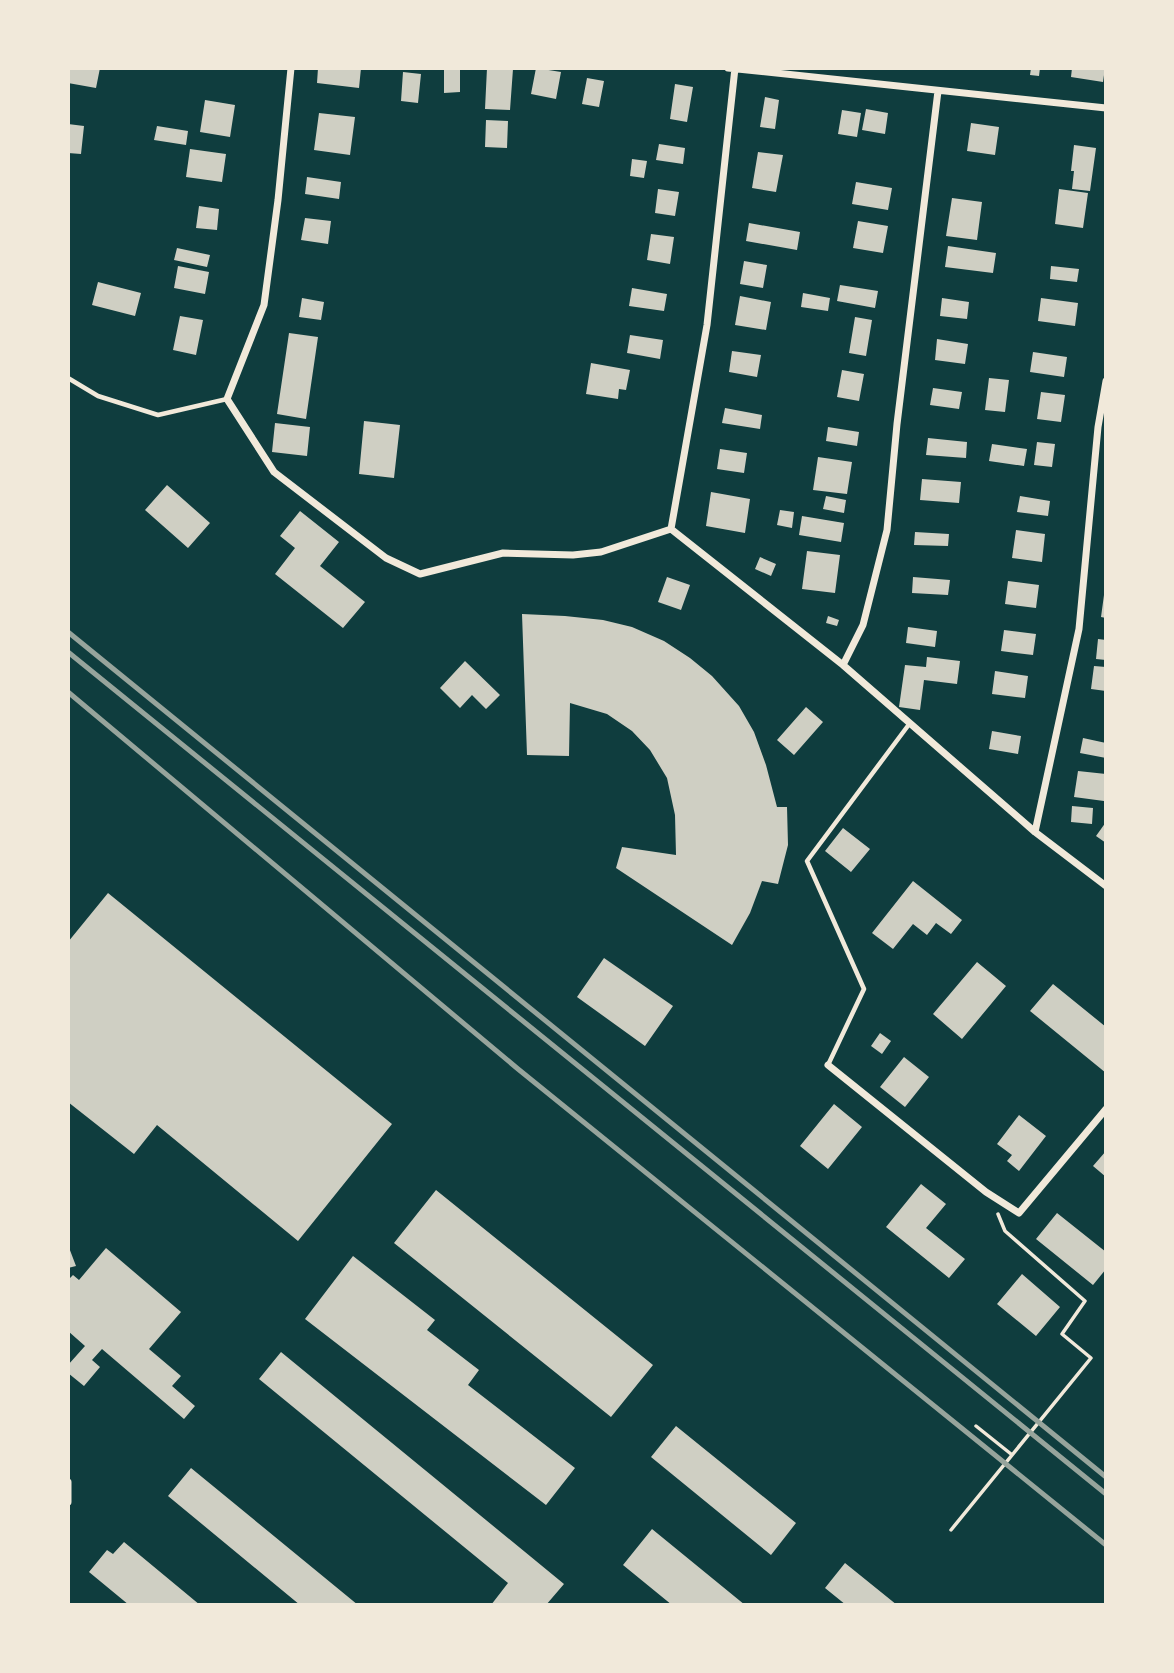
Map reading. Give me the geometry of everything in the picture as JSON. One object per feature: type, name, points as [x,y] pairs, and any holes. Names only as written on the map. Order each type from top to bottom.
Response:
[{"type":"street","points":[[291,68],[264,305],[228,399],[274,472],[386,558],[420,573],[503,553],[573,555],[601,552],[671,529]]},
{"type":"street","points":[[728,68],[1106,108]]},
{"type":"street","points":[[671,529],[707,325],[735,69]]},
{"type":"street","points":[[843,665],[863,625],[887,530],[897,425],[938,91]]},
{"type":"street","points":[[1035,832],[1079,629],[1098,427],[1106,381]]},
{"type":"street","points":[[671,529],[843,665],[1035,832],[1106,886]]},
{"type":"street","points":[[828,1065],[986,1192],[1019,1213],[1106,1109]]},
{"type":"street","points":[[68,1482],[68,1502]]},
{"type":"lane","points":[[68,378],[98,396],[158,415],[228,399]]},
{"type":"lane","points":[[828,1065],[864,989],[807,861],[910,723]]},
{"type":"path","points":[[951,1530],[1091,1358],[1062,1334],[1085,1301],[1005,1231],[997,1213]]},
{"type":"path","points":[[976,1426],[1011,1454]]},
{"type":"building","points":[[68,68],[100,68],[96,88],[68,83]]},
{"type":"building","points":[[318,68],[361,68],[359,88],[317,83]]},
{"type":"building","points":[[444,68],[460,68],[460,92],[444,93]]},
{"type":"building","points":[[487,68],[513,69],[510,110],[485,109]]},
{"type":"building","points":[[536,68],[561,72],[556,99],[531,94]]},
{"type":"building","points":[[1031,68],[1040,68],[1039,76],[1030,75]]},
{"type":"building","points":[[1072,68],[1105,68],[1103,82],[1071,77]]},
{"type":"building","points":[[403,72],[421,74],[418,103],[401,101]]},
{"type":"building","points":[[587,78],[604,81],[599,107],[582,104]]},
{"type":"building","points":[[675,84],[693,87],[687,122],[670,119]]},
{"type":"building","points":[[765,97],[779,100],[775,129],[760,127]]},
{"type":"building","points":[[205,100],[235,105],[230,137],[200,132]]},
{"type":"building","points":[[866,109],[888,113],[885,134],[862,130]]},
{"type":"building","points":[[842,110],[861,113],[857,137],[838,134]]},
{"type":"building","points":[[319,113],[355,117],[350,155],[314,150]]},
{"type":"building","points":[[486,120],[508,121],[507,148],[485,147]]},
{"type":"building","points":[[971,123],[999,127],[995,155],[967,151]]},
{"type":"building","points":[[68,124],[84,126],[81,154],[68,153]]},
{"type":"building","points":[[157,126],[188,131],[186,145],[154,140]]},
{"type":"building","points":[[659,144],[685,148],[683,164],[656,160]]},
{"type":"building","points":[[1074,145],[1096,148],[1090,191],[1072,189]]},
{"type":"building","points":[[190,149],[226,154],[222,182],[186,177]]},
{"type":"building","points":[[758,152],[783,155],[776,192],[752,188]]},
{"type":"building","points":[[632,159],[647,161],[644,178],[630,176]]},
{"type":"building","points":[[307,177],[341,182],[339,199],[305,194]]},
{"type":"building","points":[[856,182],[892,188],[888,210],[852,204]]},
{"type":"building","points":[[658,189],[679,192],[675,216],[655,213]]},
{"type":"building","points":[[1059,189],[1088,193],[1083,228],[1055,224]]},
{"type":"building","points":[[952,198],[982,202],[977,240],[946,236]]},
{"type":"building","points":[[199,206],[219,209],[217,230],[196,228]]},
{"type":"building","points":[[305,218],[331,221],[328,244],[301,240]]},
{"type":"building","points":[[858,221],[888,226],[883,253],[853,248]]},
{"type":"building","points":[[749,223],[800,232],[797,250],[746,241]]},
{"type":"building","points":[[651,234],[674,237],[670,264],[647,260]]},
{"type":"building","points":[[948,246],[996,253],[993,273],[945,267]]},
{"type":"building","points":[[177,248],[210,255],[207,267],[174,260]]},
{"type":"building","points":[[744,261],[767,265],[763,288],[740,284]]},
{"type":"building","points":[[178,266],[209,272],[205,294],[174,288]]},
{"type":"building","points":[[1051,266],[1079,269],[1077,282],[1050,279]]},
{"type":"building","points":[[98,282],[141,293],[135,316],[92,305]]},
{"type":"building","points":[[840,285],[878,291],[875,308],[837,301]]},
{"type":"building","points":[[632,288],[667,294],[664,311],[629,306]]},
{"type":"building","points":[[803,293],[830,298],[828,311],[801,307]]},
{"type":"building","points":[[740,296],[771,302],[766,330],[735,325]]},
{"type":"building","points":[[302,298],[324,302],[321,320],[299,317]]},
{"type":"building","points":[[942,298],[969,302],[967,319],[940,316]]},
{"type":"building","points":[[1041,298],[1078,303],[1075,326],[1038,321]]},
{"type":"building","points":[[180,316],[203,320],[196,355],[173,350]]},
{"type":"building","points":[[855,317],[872,320],[866,356],[849,353]]},
{"type":"building","points":[[289,333],[318,337],[306,419],[277,414]]},
{"type":"building","points":[[630,335],[663,340],[660,359],[627,353]]},
{"type":"building","points":[[937,339],[968,344],[965,364],[935,360]]},
{"type":"building","points":[[732,351],[761,355],[757,377],[729,372]]},
{"type":"building","points":[[1033,352],[1067,357],[1064,377],[1030,372]]},
{"type":"building","points":[[591,363],[630,370],[626,390],[619,389],[618,399],[586,394]]},
{"type":"building","points":[[842,370],[864,374],[859,401],[837,397]]},
{"type":"building","points":[[989,378],[1009,380],[1005,412],[985,410]]},
{"type":"building","points":[[933,388],[962,392],[959,409],[930,405]]},
{"type":"building","points":[[1041,392],[1065,395],[1061,422],[1037,419]]},
{"type":"building","points":[[725,408],[762,415],[760,429],[722,423]]},
{"type":"building","points":[[364,421],[400,425],[394,478],[359,474]]},
{"type":"building","points":[[275,423],[310,427],[307,456],[272,452]]},
{"type":"building","points":[[828,427],[859,432],[857,446],[826,441]]},
{"type":"building","points":[[928,438],[967,442],[966,458],[926,455]]},
{"type":"building","points":[[1037,442],[1055,444],[1052,467],[1034,465]]},
{"type":"building","points":[[992,444],[1027,449],[1024,466],[989,461]]},
{"type":"building","points":[[720,449],[747,453],[744,473],[717,469]]},
{"type":"building","points":[[818,457],[852,462],[847,494],[813,490]]},
{"type":"building","points":[[922,479],[961,482],[959,503],[920,500]]},
{"type":"building","points":[[167,485],[210,523],[188,548],[145,510]]},
{"type":"building","points":[[711,492],[750,499],[745,533],[706,526]]},
{"type":"building","points":[[826,496],[846,500],[844,513],[823,509]]},
{"type":"building","points":[[1020,496],[1050,501],[1048,516],[1017,512]]},
{"type":"building","points":[[780,510],[794,512],[792,528],[777,525]]},
{"type":"building","points":[[300,511],[339,542],[320,566],[365,602],[343,628],[275,574],[295,548],[280,536]]},
{"type":"building","points":[[802,516],[844,523],[841,542],[799,535]]},
{"type":"building","points":[[1016,530],[1045,534],[1042,562],[1012,558]]},
{"type":"building","points":[[915,532],[949,534],[948,546],[914,545]]},
{"type":"building","points":[[807,551],[840,555],[835,593],[802,589]]},
{"type":"building","points":[[760,557],[776,564],[771,576],[755,569]]},
{"type":"building","points":[[667,577],[690,585],[681,610],[658,602]]},
{"type":"building","points":[[913,577],[950,580],[948,595],[912,593]]},
{"type":"building","points":[[1008,581],[1039,585],[1036,608],[1005,604]]},
{"type":"building","points":[[1106,595],[1106,618],[1101,617]]},
{"type":"building","points":[[522,614],[603,620],[632,627],[664,641],[690,658],[712,676],[739,706],[754,732],[777,807],[787,807],[788,845],[778,884],[762,881],[750,913],[732,945],[616,868],[622,847],[676,855],[675,815],[667,778],[650,750],[632,731],[607,714],[570,703],[569,756],[527,755]]},
{"type":"building","points":[[828,616],[839,620],[837,626],[826,623]]},
{"type":"building","points":[[908,627],[937,631],[935,647],[906,643]]},
{"type":"building","points":[[1004,630],[1036,634],[1033,655],[1001,651]]},
{"type":"building","points":[[1098,639],[1106,640],[1106,660],[1096,659]]},
{"type":"building","points":[[927,657],[960,661],[957,684],[924,680],[920,710],[899,707],[905,665],[926,667]]},
{"type":"building","points":[[465,661],[500,695],[486,709],[472,695],[460,708],[440,688]]},
{"type":"building","points":[[1094,666],[1106,667],[1106,691],[1091,689]]},
{"type":"building","points":[[995,671],[1028,676],[1025,698],[992,694]]},
{"type":"building","points":[[806,707],[823,722],[794,755],[777,740]]},
{"type":"building","points":[[992,731],[1021,736],[1018,754],[989,749]]},
{"type":"building","points":[[1083,738],[1106,743],[1106,758],[1080,753]]},
{"type":"building","points":[[1078,771],[1106,774],[1104,801],[1074,797]]},
{"type":"building","points":[[1072,806],[1093,808],[1092,824],[1071,822]]},
{"type":"building","points":[[1106,822],[1106,843],[1096,836]]},
{"type":"building","points":[[843,828],[870,849],[851,872],[825,851]]},
{"type":"building","points":[[913,881],[962,920],[951,934],[936,923],[927,935],[913,924],[893,949],[872,933]]},
{"type":"building","points":[[108,893],[392,1124],[298,1241],[157,1125],[134,1154],[68,1102],[68,942]]},
{"type":"building","points":[[604,958],[673,1006],[645,1046],[577,997]]},
{"type":"building","points":[[977,962],[1006,986],[962,1039],[933,1014]]},
{"type":"building","points":[[1053,984],[1106,1027],[1106,1073],[1030,1011]]},
{"type":"building","points":[[880,1033],[891,1041],[882,1054],[871,1046]]},
{"type":"building","points":[[904,1057],[929,1077],[905,1107],[880,1087]]},
{"type":"building","points":[[834,1104],[862,1127],[828,1169],[800,1146]]},
{"type":"building","points":[[1019,1115],[1046,1136],[1019,1171],[1007,1161],[1012,1155],[997,1144]]},
{"type":"building","points":[[1106,1151],[1106,1177],[1093,1166]]},
{"type":"building","points":[[921,1184],[946,1204],[926,1228],[965,1259],[949,1278],[886,1227]]},
{"type":"building","points":[[436,1190],[653,1365],[611,1417],[394,1243]]},
{"type":"building","points":[[1057,1213],[1106,1252],[1106,1269],[1093,1285],[1036,1239]]},
{"type":"building","points":[[68,1245],[76,1266],[68,1268]]},
{"type":"building","points":[[106,1248],[181,1312],[149,1349],[181,1376],[172,1386],[195,1406],[184,1419],[102,1349],[92,1360],[100,1367],[84,1386],[68,1373],[68,1365],[85,1346],[68,1331],[68,1280],[73,1275],[79,1280]]},
{"type":"building","points":[[353,1256],[435,1320],[427,1330],[479,1370],[468,1385],[575,1468],[546,1505],[305,1319]]},
{"type":"building","points":[[1022,1274],[1060,1307],[1036,1336],[997,1304]]},
{"type":"building","points":[[281,1352],[564,1584],[546,1605],[491,1605],[508,1583],[259,1379]]},
{"type":"building","points":[[676,1426],[796,1523],[771,1555],[651,1457]]},
{"type":"building","points":[[191,1468],[358,1605],[300,1605],[168,1496]]},
{"type":"building","points":[[652,1529],[745,1605],[672,1605],[623,1565]]},
{"type":"building","points":[[124,1542],[200,1605],[129,1605],[89,1572],[107,1550],[113,1554]]},
{"type":"building","points":[[845,1563],[897,1605],[846,1605],[825,1588]]},
{"type":"railway","points":[[68,632],[1106,1477]]},
{"type":"railway","points":[[68,652],[1106,1494]]},
{"type":"railway","points":[[68,692],[518,1069],[1106,1545]]}]
